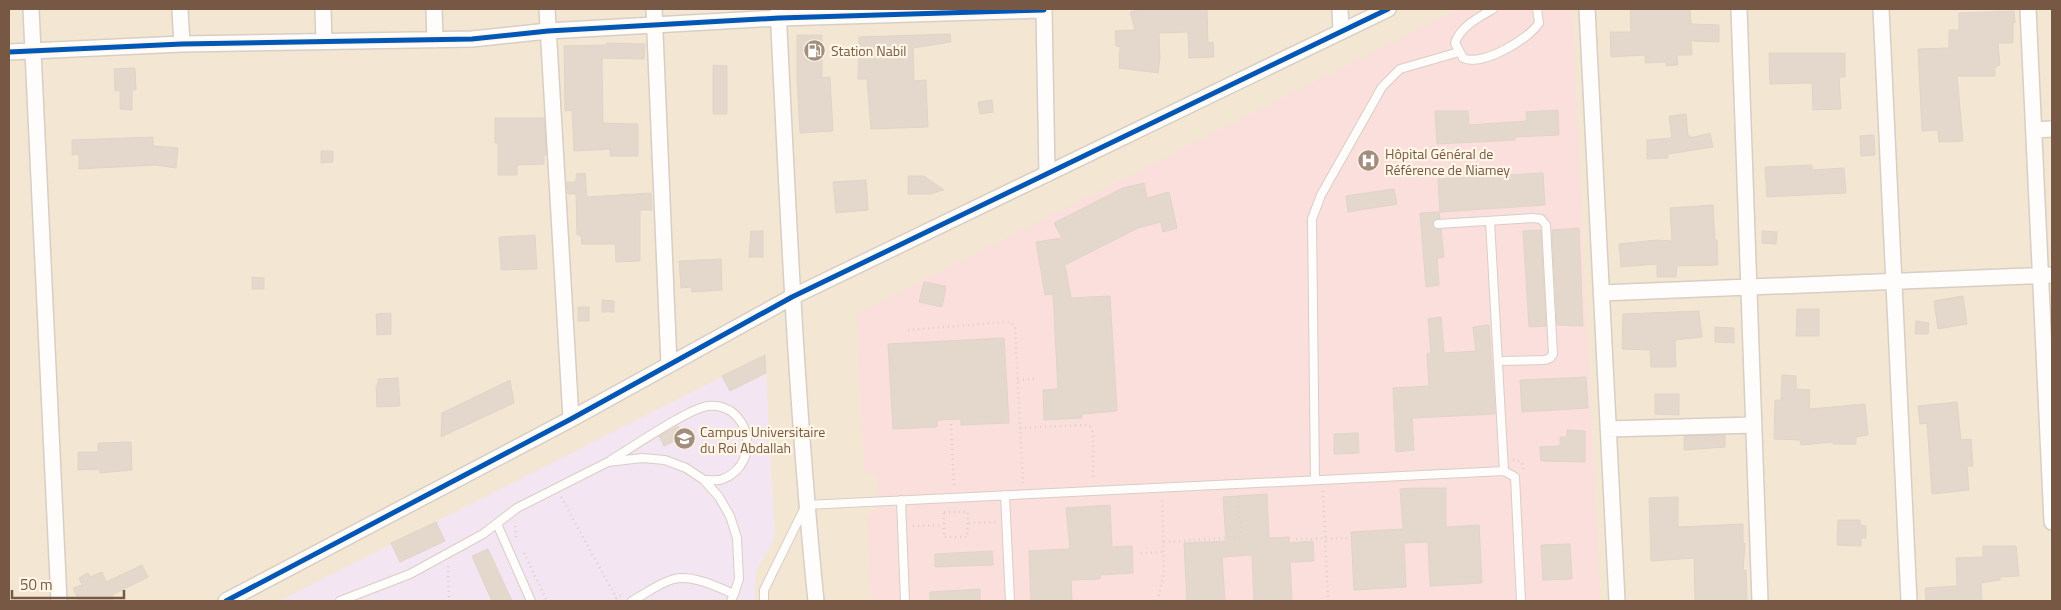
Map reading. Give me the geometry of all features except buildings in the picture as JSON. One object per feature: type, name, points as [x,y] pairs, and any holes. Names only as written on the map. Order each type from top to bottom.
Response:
[{"type":"street","points":[[32,9],[59,601]]},
{"type":"street","points":[[180,9],[182,44]]},
{"type":"street","points":[[323,9],[324,42]]},
{"type":"street","points":[[434,9],[436,40]]},
{"type":"street","points":[[547,9],[571,419]]},
{"type":"street","points":[[654,9],[669,365]]},
{"type":"street","points":[[1340,9],[1341,32]]},
{"type":"street","points":[[226,601],[571,419],[792,297],[1388,9]]},
{"type":"street","points":[[1587,9],[1617,601]]},
{"type":"street","points":[[1739,9],[1760,601]]},
{"type":"street","points":[[1881,9],[1909,601]]},
{"type":"street","points":[[2028,9],[2034,130],[2046,276],[2052,522]]},
{"type":"street","points":[[9,52],[182,44],[472,39],[548,31],[655,25],[778,13],[1044,10],[1047,174]]},
{"type":"street","points":[[778,13],[792,297],[806,505],[816,601]]},
{"type":"street","points":[[2034,130],[2052,129]]},
{"type":"street","points":[[1601,293],[2046,276]]},
{"type":"street","points":[[1608,430],[1754,425]]},
{"type":"lane","points":[[1493,9],[1468,25],[1457,36],[1455,43],[1463,58],[1473,61],[1483,59],[1508,48],[1535,29],[1539,23],[1536,9]]},
{"type":"lane","points":[[1319,480],[1312,219],[1321,195],[1382,87],[1400,69],[1459,52]]},
{"type":"lane","points":[[1438,224],[1533,218],[1542,219],[1546,225],[1552,354],[1550,358],[1545,360],[1498,361]]},
{"type":"lane","points":[[1490,221],[1504,471]]},
{"type":"lane","points":[[340,601],[410,574],[483,534],[518,508],[608,462],[691,412],[708,406],[726,409],[740,420],[748,436],[747,454],[738,470],[722,480],[704,480]]},
{"type":"lane","points":[[608,462],[642,458],[665,460],[686,468],[704,480],[719,497],[730,516],[737,538],[739,579],[733,598],[710,584],[686,578],[675,578],[632,601]]},
{"type":"lane","points":[[764,601],[764,590],[806,505],[1504,471],[1516,477],[1521,601]]},
{"type":"lane","points":[[1005,495],[1010,601]]},
{"type":"lane","points":[[901,500],[905,601]]},
{"type":"lane","points":[[497,524],[531,601]]},
{"type":"path","points":[[908,330],[1012,323],[1015,327],[1023,482]]},
{"type":"path","points":[[1018,380],[1037,379]]},
{"type":"path","points":[[951,424],[954,497]]},
{"type":"path","points":[[1020,428],[1085,425],[1090,427],[1093,432],[1093,479]]},
{"type":"path","points":[[1319,480],[1328,601]]},
{"type":"path","points":[[1164,542],[1238,537],[1241,533],[1238,484]]},
{"type":"path","points":[[1158,601],[1164,571],[1161,487]]},
{"type":"path","points":[[553,499],[560,495],[617,600]]},
{"type":"path","points":[[1162,498],[1171,498]]},
{"type":"path","points":[[937,508],[955,510],[968,512],[968,535],[965,537],[944,537],[944,512],[955,510],[974,508]]},
{"type":"path","points":[[969,523],[998,522],[998,516]]},
{"type":"path","points":[[518,520],[515,525],[519,544]]},
{"type":"path","points":[[902,526],[943,525]]},
{"type":"path","points":[[1296,539],[1351,538]]},
{"type":"path","points":[[523,552],[547,601]]},
{"type":"path","points":[[1141,553],[1164,552]]},
{"type":"path","points":[[448,566],[449,601]]},
{"type":"path","points":[[611,601],[617,600],[625,594]]},
{"type":"shaded area","points":[[9,9],[2052,9],[2052,601],[9,601]]},
{"type":"shaded area","name":"Hôpital Général de Référence de Niamey","points":[[1459,9],[1572,9],[1600,601],[871,601],[867,516],[878,508],[877,478],[864,471],[857,313]]},
{"type":"shaded area","name":"Campus Universitaire du Roi Abdallah","points":[[765,355],[775,539],[756,571],[755,601],[279,601]]},
{"type":"cycle path","points":[[226,601],[571,419],[792,297],[1388,9]]},
{"type":"cycle path","points":[[9,52],[182,44],[472,39],[548,31],[779,18],[1044,10]]},
{"type":"place","name":"Station Nabil","points":[[815,50]]},
{"type":"place","name":"Hôpital Général de Référence de Niamey","points":[[1369,161]]},
{"type":"place","name":"Campus Universitaire du Roi Abdallah","points":[[684,439]]}]
